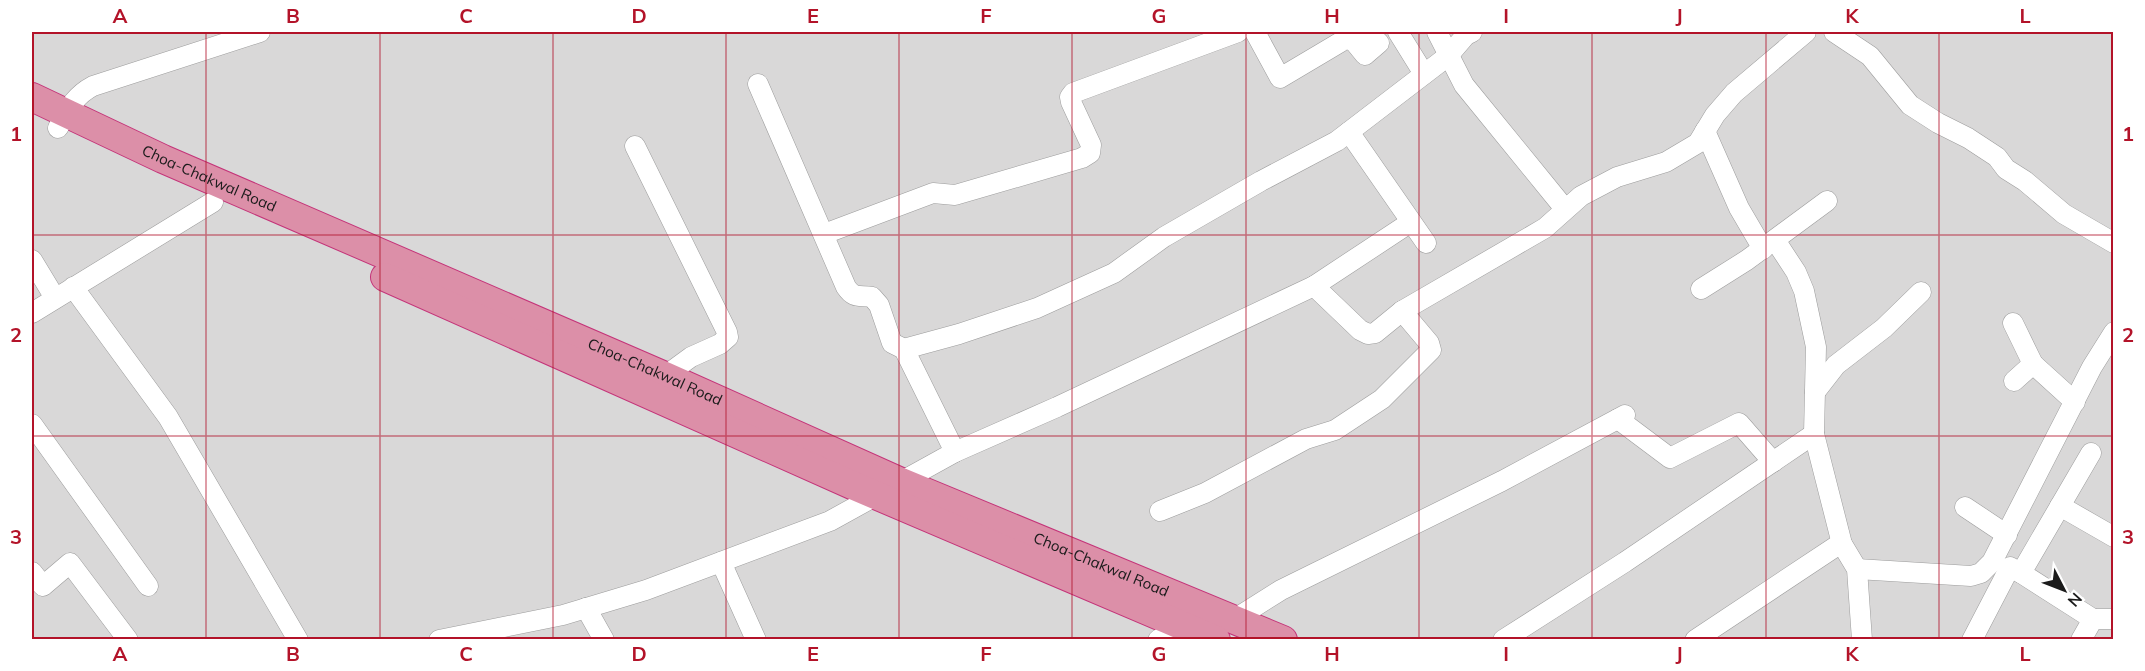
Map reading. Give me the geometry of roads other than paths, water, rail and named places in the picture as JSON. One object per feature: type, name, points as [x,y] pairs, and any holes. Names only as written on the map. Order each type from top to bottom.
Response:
[{"type":"highway","name":"Choa-Chakwal Road","points":[[32,97],[62,121],[228,187],[665,376],[1225,629],[1283,639]]},
{"type":"highway","points":[[32,115],[62,121],[97,148],[213,202],[876,495],[1170,632],[1225,629]]},
{"type":"street","points":[[824,234],[933,193],[955,195],[1082,158],[1090,153],[1090,145],[1071,102],[1070,97],[1073,93],[1238,32]]},
{"type":"street","points":[[1255,32],[1280,78],[1344,40],[1352,39],[1365,55],[1379,43],[1370,34],[1374,32]]},
{"type":"street","points":[[1398,32],[1424,74]]},
{"type":"street","points":[[1437,32],[1464,85],[1566,209]]},
{"type":"street","points":[[904,349],[959,334],[1036,308],[1113,273],[1164,237],[1261,181],[1337,141],[1448,56],[1466,35],[1472,32]]},
{"type":"street","points":[[1314,286],[1360,330],[1368,334],[1375,333],[1402,311],[1545,228],[1581,196],[1617,177],[1666,162],[1698,143],[1734,93],[1806,32]]},
{"type":"street","points":[[1834,32],[1870,56],[1910,105],[1998,157],[2006,169],[2025,181],[2064,214],[2114,243]]},
{"type":"street","points":[[62,121],[73,100],[81,92],[93,86],[249,33]]},
{"type":"street","points":[[758,84],[850,294],[856,297],[872,297],[879,305],[892,343],[904,349],[955,452]]},
{"type":"street","points":[[1706,131],[1739,208],[1796,272],[1804,291],[1816,347],[1814,434],[1842,544],[1857,568],[1862,639]]},
{"type":"street","points":[[1349,132],[1426,243]]},
{"type":"street","points":[[635,146],[728,337],[720,344],[691,357],[665,376]]},
{"type":"street","points":[[1701,289],[1769,244],[1827,201]]},
{"type":"street","points":[[32,313],[213,202]]},
{"type":"street","points":[[439,639],[479,636],[563,615],[646,590],[830,521],[955,452],[1057,407],[1314,286],[1411,222]]},
{"type":"street","points":[[32,260],[55,298]]},
{"type":"street","points":[[73,287],[168,417],[298,639]]},
{"type":"street","points":[[1815,392],[1836,365],[1884,328],[1921,292]]},
{"type":"street","points":[[1160,511],[1205,493],[1306,439],[1335,430],[1382,399],[1431,350],[1429,343],[1402,311]]},
{"type":"street","points":[[2013,323],[2033,364],[2074,402]]},
{"type":"street","points":[[1857,568],[1971,576],[1981,573],[1992,562],[2007,535],[2092,367],[2114,332]]},
{"type":"street","points":[[2014,381],[2033,364]]},
{"type":"street","points":[[1225,629],[1281,590],[1502,481],[1622,417],[1670,458],[1739,423],[1773,462]]},
{"type":"street","points":[[32,424],[148,586]]},
{"type":"street","points":[[1503,639],[1625,562],[1814,434]]},
{"type":"street","points":[[2021,573],[2091,453]]},
{"type":"street","points":[[2060,506],[2114,537]]},
{"type":"street","points":[[1965,507],[2007,535]]},
{"type":"street","points":[[1695,639],[1842,544]]},
{"type":"street","points":[[721,561],[756,639]]},
{"type":"street","points":[[32,572],[43,586],[70,563],[128,639]]},
{"type":"street","points":[[1972,639],[2010,567],[2093,620],[2114,619]]},
{"type":"street","points":[[586,608],[604,639]]},
{"type":"street","points":[[2081,639],[2093,620]]}]
